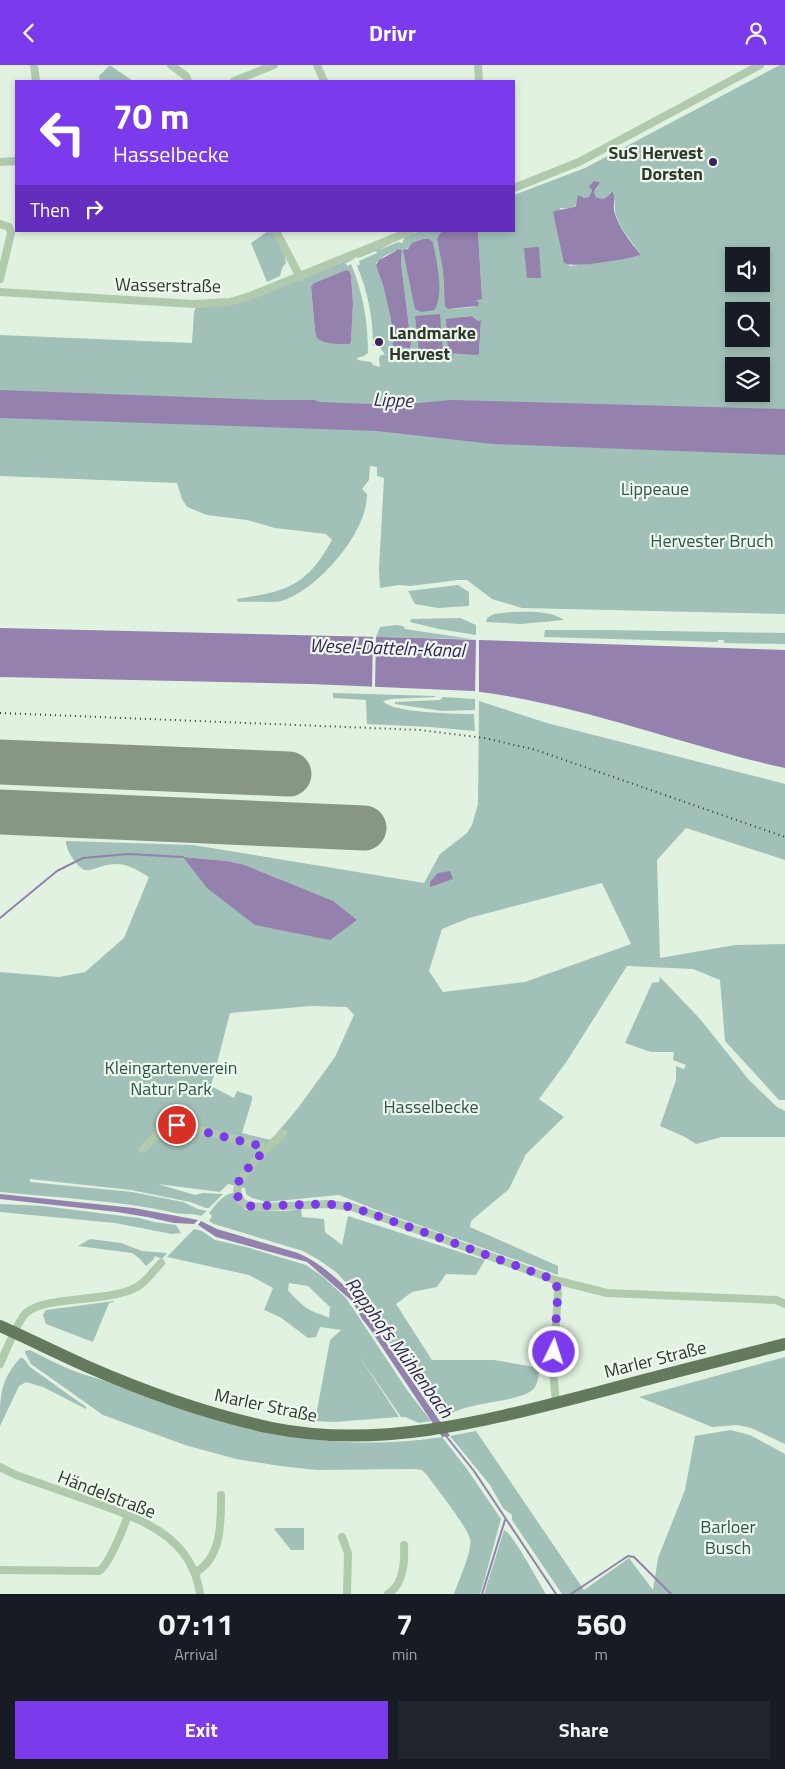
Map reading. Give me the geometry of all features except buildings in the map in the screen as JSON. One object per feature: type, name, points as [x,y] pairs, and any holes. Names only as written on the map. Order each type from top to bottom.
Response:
[{"type":"main road","name":"Marler Straße","points":[[0,1326],[88,1367],[195,1407],[274,1428],[328,1435],[373,1435],[417,1432],[476,1421],[556,1403],[785,1344]]},
{"type":"street","points":[[34,65],[36,80]]},
{"type":"street","points":[[171,65],[186,76],[188,80]]},
{"type":"street","points":[[236,80],[274,65]]},
{"type":"street","points":[[317,65],[324,80]]},
{"type":"street","points":[[478,65],[479,80]]},
{"type":"street","points":[[515,188],[578,162],[760,65]]},
{"type":"street","points":[[0,162],[15,161]]},
{"type":"street","points":[[0,224],[9,227],[11,233],[0,279]]},
{"type":"street","points":[[277,232],[300,277]]},
{"type":"street","name":"Wasserstraße","points":[[0,292],[211,304],[250,297],[399,234]]},
{"type":"street","points":[[142,1149],[157,1135],[163,1120],[261,1146],[261,1154]]},
{"type":"street","points":[[283,1133],[261,1154],[237,1184],[236,1191],[245,1204],[264,1207],[328,1204],[352,1207],[555,1280],[616,1294],[776,1300],[785,1304]]},
{"type":"street","points":[[0,1364],[14,1333],[26,1313],[41,1305],[99,1297],[128,1290],[144,1282],[161,1263]]},
{"type":"street","points":[[555,1280],[558,1291],[553,1369],[556,1403]]},
{"type":"street","name":"Händelstraße","points":[[0,1467],[16,1475],[128,1515],[158,1529],[183,1553],[196,1572],[200,1594]]},
{"type":"street","points":[[196,1572],[205,1567],[216,1549],[221,1521],[220,1495]]},
{"type":"street","points":[[0,1570],[99,1571],[108,1559],[128,1515]]},
{"type":"street","points":[[342,1537],[348,1553],[347,1594]]},
{"type":"street","points":[[388,1594],[394,1590],[400,1581],[405,1560],[404,1545]]},
{"type":"green space","points":[[780,65],[785,65],[785,614],[522,608],[492,599],[467,580],[380,588],[379,569],[384,478],[377,476],[377,467],[370,466],[369,480],[362,489],[367,494],[365,509],[359,525],[350,542],[324,573],[295,595],[281,601],[238,602],[237,599],[269,593],[294,584],[313,568],[323,556],[332,540],[326,534],[275,528],[247,520],[207,515],[187,507],[182,499],[177,483],[0,476],[0,335],[192,343],[196,307],[258,296],[353,257],[354,259],[346,263],[347,266],[351,264],[359,286],[366,318],[368,341],[368,353],[357,358],[380,367],[379,358],[381,355],[385,355],[380,347],[373,346],[369,305],[357,266],[360,264],[359,261],[377,253],[376,251],[358,258],[357,256],[394,242],[377,251],[398,242],[402,243],[405,237],[418,232],[442,232],[437,239],[443,271],[444,291],[452,309],[474,307],[477,299],[482,299],[478,232],[515,232],[515,195],[585,168]],"holes":[[[598,187],[594,192],[596,197],[602,200],[607,198],[611,191],[617,218],[641,255],[601,263],[569,266],[560,208],[571,209],[584,198],[589,197],[592,190]],[[429,239],[433,242],[439,284],[415,308],[404,250],[418,241]],[[397,249],[402,250],[401,263],[411,343],[393,345],[391,320],[376,263]],[[346,270],[351,275],[353,304],[350,344],[315,331],[311,288],[314,283]],[[472,316],[478,321],[481,320],[479,354],[461,317]]]},
{"type":"green space","points":[[111,66],[132,80],[100,80],[99,76]]},
{"type":"green space","points":[[267,232],[273,232],[279,243],[286,263],[282,268],[280,276],[267,282],[251,243]]},
{"type":"green space","points":[[458,585],[469,592],[469,606],[438,608],[415,604],[408,591]]},
{"type":"green space","points":[[512,612],[546,613],[564,620],[521,624],[486,622],[487,618],[494,614]]},
{"type":"green space","points":[[460,618],[476,625],[476,635],[410,622],[411,619]]},
{"type":"green space","points":[[403,626],[405,629],[471,639],[376,637],[380,627]]},
{"type":"green space","points":[[545,630],[785,633],[785,644],[724,643],[724,640],[718,640],[718,642],[544,637]]},
{"type":"green space","points":[[333,693],[435,696],[383,701],[398,708],[411,710],[474,714],[475,731],[367,724],[366,700],[333,698]]},
{"type":"green space","points":[[443,697],[475,699],[475,710],[442,711],[395,704],[395,702],[440,700]]},
{"type":"green space","name":"Hasselbecke","points":[[479,701],[547,723],[785,784],[785,860],[686,828],[657,860],[660,958],[735,945],[785,944],[785,1100],[779,1100],[725,1041],[720,980],[693,969],[627,966],[567,1061],[539,1099],[564,1117],[526,1154],[509,1189],[471,1221],[470,1227],[558,1266],[558,1275],[339,1195],[266,1202],[246,1194],[245,1188],[228,1184],[220,1192],[158,1184],[195,1195],[203,1193],[223,1194],[209,1208],[206,1208],[190,1202],[131,1190],[30,1179],[30,1182],[132,1192],[183,1202],[207,1211],[201,1216],[110,1202],[0,1192],[0,972],[59,977],[85,972],[124,938],[149,877],[134,869],[118,864],[84,870],[72,857],[66,841],[193,845],[424,883],[440,854],[467,833],[472,825],[478,804]],"holes":[[[183,857],[227,861],[245,865],[282,880]],[[602,883],[631,944],[525,982],[443,992],[429,971],[442,929],[469,918]],[[311,1006],[347,1007],[354,1015],[335,1057],[298,1108],[271,1140],[242,1133],[252,1096],[237,1091],[234,1098],[211,1086],[230,1013]]]},
{"type":"green space","points":[[660,977],[700,1019],[749,1080],[777,1107],[785,1111],[785,1137],[722,1137],[696,1144],[660,1126],[676,1080],[676,1066],[684,1069],[686,1065],[673,1060],[674,1052],[651,1052],[625,1043],[652,983],[659,982]]},
{"type":"green space","points":[[233,1193],[237,1202],[246,1210],[281,1211],[301,1208],[302,1217],[324,1219],[325,1232],[342,1245],[348,1216],[485,1260],[476,1275],[446,1274],[437,1287],[412,1292],[396,1304],[432,1360],[494,1360],[540,1368],[535,1387],[519,1396],[467,1408],[446,1417],[437,1403],[419,1385],[352,1289],[336,1272],[303,1251],[209,1221],[212,1216],[209,1213],[217,1203],[226,1195]]},
{"type":"green space","points":[[0,1204],[43,1206],[139,1218],[176,1225],[181,1233],[172,1234],[115,1223],[0,1212]]},
{"type":"green space","points":[[194,1229],[202,1231],[215,1240],[306,1265],[322,1276],[346,1298],[407,1390],[431,1421],[419,1423],[401,1417],[359,1356],[399,1417],[334,1422],[315,1421],[330,1340],[341,1330],[320,1327],[316,1337],[308,1338],[280,1317],[264,1310],[273,1288],[249,1275],[167,1257]],"holes":[[[289,1283],[308,1286],[330,1307],[329,1318],[307,1308],[288,1290]]]},
{"type":"green space","points":[[90,1239],[121,1243],[142,1251],[167,1253],[162,1259],[155,1256],[146,1266],[132,1253],[78,1246]]},
{"type":"green space","points":[[114,1301],[109,1303],[93,1342],[46,1324],[43,1315],[46,1310]]},
{"type":"green space","points":[[30,1350],[74,1371],[195,1413],[274,1433],[356,1442],[398,1442],[442,1437],[467,1469],[501,1519],[481,1592],[479,1594],[454,1594],[467,1558],[470,1539],[457,1516],[422,1470],[317,1470],[236,1459],[185,1445],[103,1415],[31,1364],[25,1353],[25,1351]]},
{"type":"green space","points":[[785,1357],[785,1444],[751,1428],[737,1425],[712,1427],[639,1397]]},
{"type":"green space","points":[[20,1358],[23,1358],[30,1367],[86,1407],[86,1409],[43,1387],[26,1382],[19,1386],[0,1426],[2,1389],[8,1374]]},
{"type":"green space","name":"Barloer Busch","points":[[730,1430],[750,1435],[785,1454],[785,1594],[562,1594],[512,1520],[512,1515],[503,1508],[490,1485],[450,1436],[476,1431],[584,1590],[629,1558],[653,1590],[658,1558],[685,1490],[695,1436]]},
{"type":"green space","points":[[304,1528],[304,1550],[291,1550],[274,1529]]},
{"type":"green space","points":[[504,1530],[519,1548],[546,1594],[484,1594]]},
{"type":"water","points":[[594,181],[600,182],[594,192],[596,197],[605,198],[612,191],[614,210],[618,222],[641,255],[590,264],[570,265],[564,263],[553,212],[576,206],[578,195],[584,198],[589,197],[592,190],[589,186]]},
{"type":"water","points":[[478,232],[482,299],[477,300],[479,302],[478,306],[448,309],[445,306],[443,271],[437,239],[440,233]]},
{"type":"water","points":[[429,239],[433,242],[438,267],[439,296],[434,310],[422,312],[415,309],[403,250],[408,249],[412,243]]},
{"type":"water","points":[[539,247],[541,278],[527,278],[524,248]]},
{"type":"water","points":[[397,249],[402,250],[401,263],[411,343],[410,348],[395,347],[393,345],[391,320],[376,265],[379,260]]},
{"type":"water","points":[[346,270],[351,275],[353,304],[351,342],[350,344],[333,344],[324,342],[317,338],[315,331],[311,287],[314,283]]},
{"type":"water","points":[[440,314],[443,353],[419,352],[415,316]]},
{"type":"water","points":[[472,316],[478,321],[481,320],[479,354],[448,353],[446,319]]},
{"type":"water","points":[[0,390],[314,400],[320,402],[395,405],[452,400],[785,409],[785,455],[493,444],[377,431],[0,418]]},
{"type":"water","name":"Wesel-Datteln-Kanal","points":[[0,628],[419,638],[785,650],[785,768],[552,705],[473,691],[311,684],[0,677]]},
{"type":"water","points":[[183,857],[227,861],[245,865],[333,901],[357,920],[330,940],[255,925],[207,888]]},
{"type":"water","points":[[450,871],[453,879],[430,887],[430,882],[438,873]]},
{"type":"water","points":[[0,1194],[134,1208],[198,1220],[194,1224],[174,1223],[117,1212],[0,1199]]},
{"type":"water","points":[[201,1221],[217,1229],[298,1253],[320,1265],[333,1276],[352,1293],[450,1436],[442,1437],[362,1319],[352,1301],[307,1262],[216,1237],[198,1225]]},
{"type":"pier","points":[[373,635],[376,635],[375,689],[372,689]]},
{"type":"pier","points":[[476,638],[479,638],[479,694],[475,694]]},
{"type":"waterway","points":[[0,918],[57,871],[83,858],[128,854],[183,857]]},
{"type":"waterway","name":"Rapphofs Mühlenbach","points":[[446,1436],[474,1471],[556,1594]]},
{"type":"waterway","points":[[482,1594],[505,1520]]},
{"type":"waterway","points":[[571,1594],[628,1556],[634,1557],[671,1594]]},
{"type":"runway","points":[[0,762],[289,774]]},
{"type":"runway","points":[[0,812],[364,828]]},
{"type":"railway","points":[[0,713],[420,730],[485,738],[536,750],[785,837]]},
{"type":"place","name":"SuS Hervest Dorsten","points":[[713,162]]},
{"type":"place","name":"Landmarke Hervest","points":[[379,342]]},
{"type":"route","points":[[177,1125],[261,1146],[261,1154],[237,1184],[236,1191],[238,1196],[245,1204],[264,1207],[328,1204],[352,1207],[555,1280],[558,1291],[554,1352]]},
{"type":"water label","name":"Lippe","points":[[393,399]]},
{"type":"park label","name":"Lippeaue","points":[[655,488]]},
{"type":"park label","name":"Hervester Bruch","points":[[712,540]]},
{"type":"park label","name":"Kleingartenverein Natur Park","points":[[171,1078]]}]
